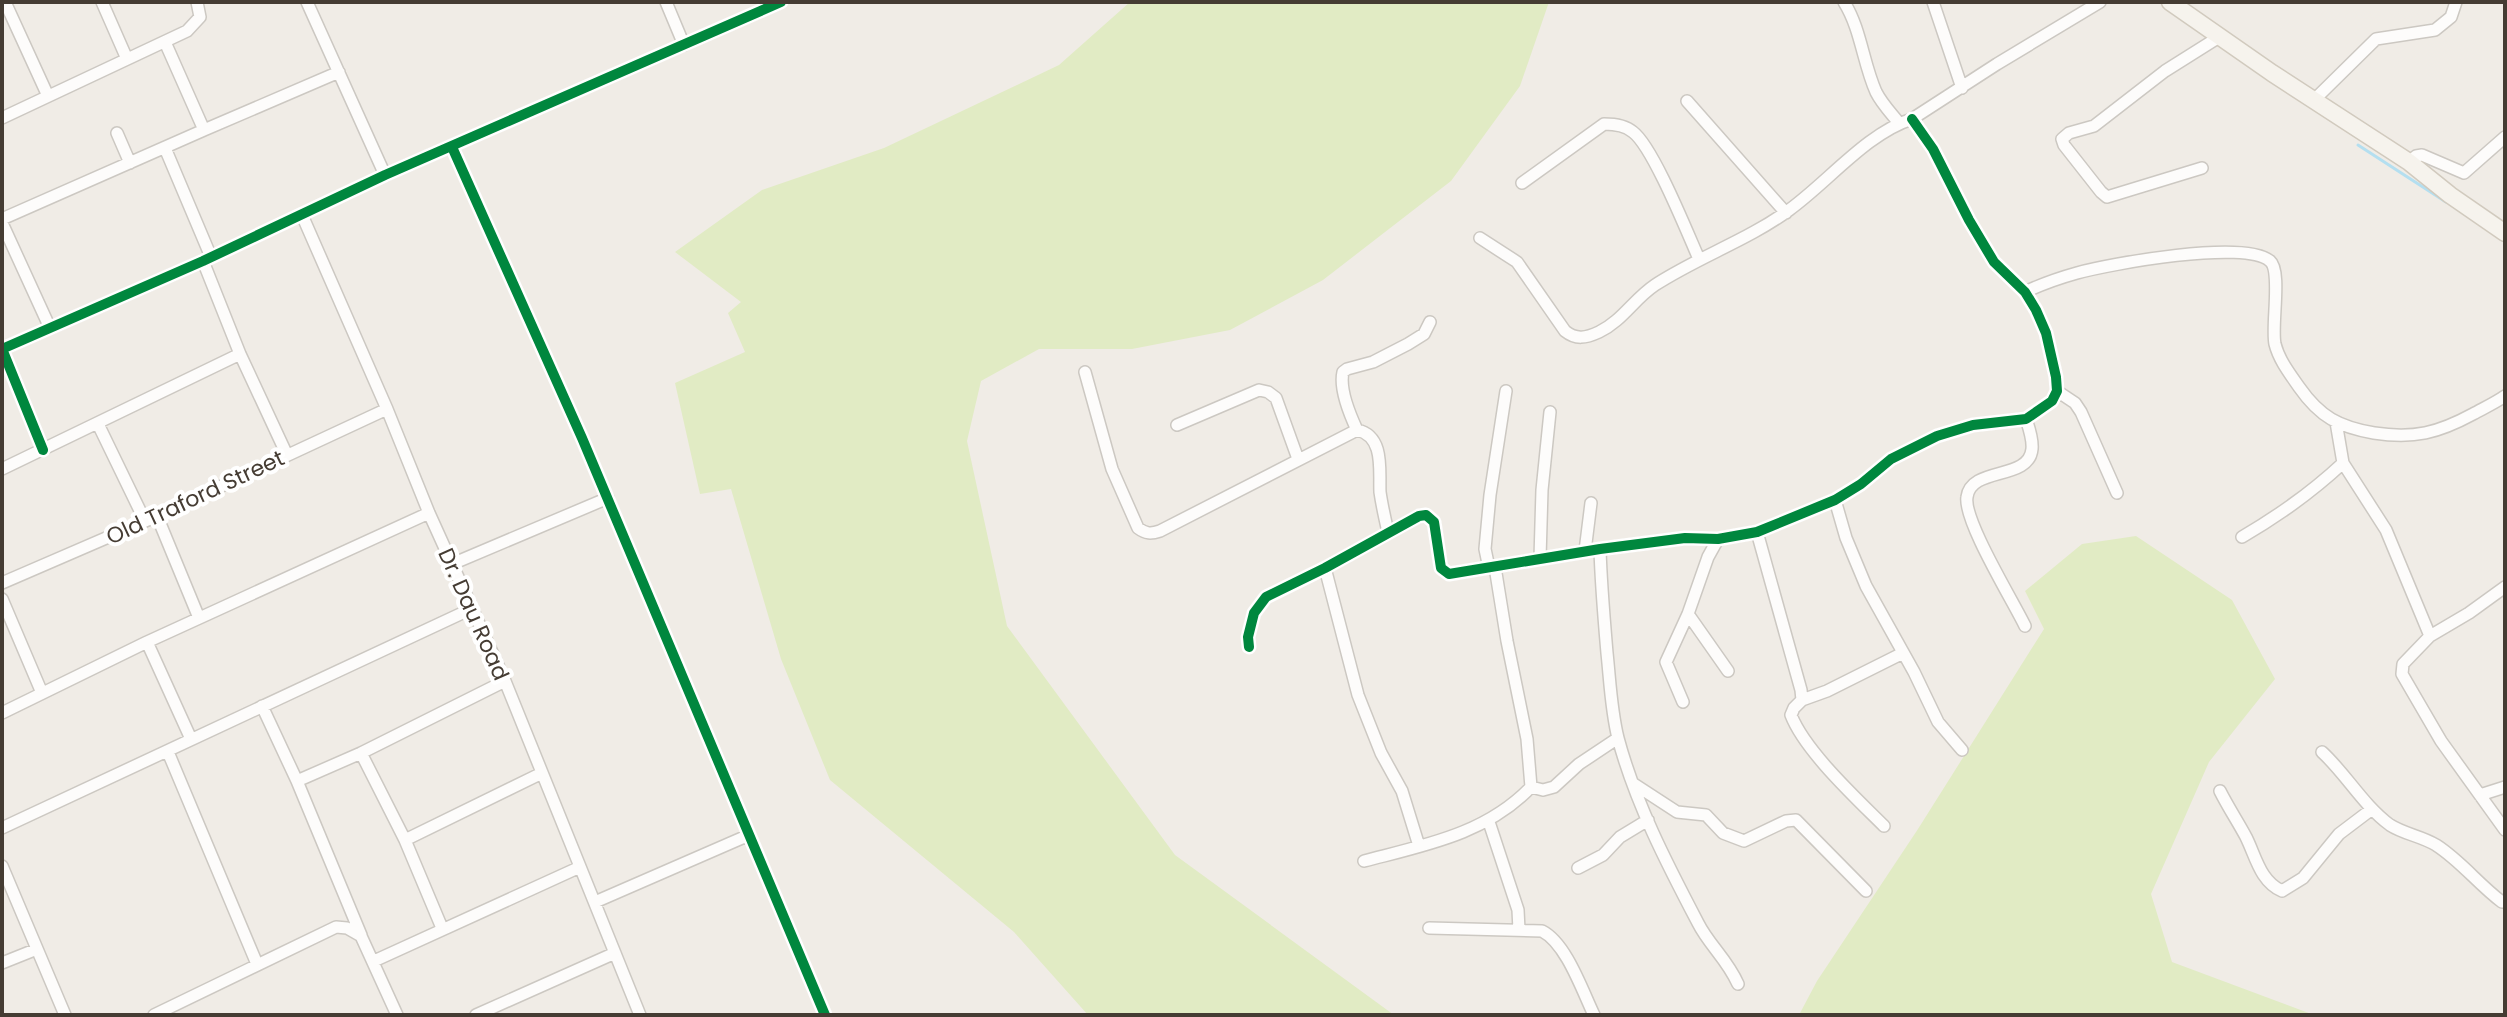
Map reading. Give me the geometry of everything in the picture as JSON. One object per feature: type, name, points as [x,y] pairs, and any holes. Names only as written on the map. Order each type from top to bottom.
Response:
[{"type":"main road","points":[[2178,4],[2219,37],[2409,162],[2505,233]]},
{"type":"street","points":[[5,2],[48,96]]},
{"type":"street","points":[[102,2],[127,59]]},
{"type":"street","points":[[2,118],[187,31],[197,23],[200,11],[197,2]]},
{"type":"street","points":[[307,2],[385,175]]},
{"type":"street","points":[[666,2],[684,45]]},
{"type":"street","points":[[1844,2],[1858,33],[1875,90],[1899,123]]},
{"type":"street","points":[[1933,2],[1962,88]]},
{"type":"street","points":[[1480,238],[1517,262],[1565,331],[1573,337],[1584,337],[1619,320],[1645,292],[1786,213],[1899,123],[1912,119],[2100,2]]},
{"type":"street","points":[[2314,100],[2376,39],[2435,30],[2451,17],[2456,2]]},
{"type":"street","points":[[43,450],[2,349],[207,259],[385,175],[774,4]]},
{"type":"street","points":[[2202,168],[2107,197],[2062,142],[2063,136],[2094,126],[2156,77],[2219,37]]},
{"type":"street","points":[[165,42],[204,130]]},
{"type":"street","points":[[50,328],[2,221],[339,72]]},
{"type":"street","points":[[1687,101],[1786,213]]},
{"type":"street","points":[[1249,647],[1250,625],[1259,604],[1266,597],[1426,515],[1434,522],[1441,568],[1456,574],[1585,551],[1685,538],[1718,539],[1757,532],[1835,500],[1861,484],[1891,459],[1937,436],[1973,425],[2026,419],[2052,401],[2057,391],[2046,333],[2025,292],[1994,262],[1933,149],[1912,119]]},
{"type":"street","points":[[1522,183],[1604,124],[1627,128],[1635,133],[1647,150],[1699,259]]},
{"type":"street","points":[[117,133],[130,163]]},
{"type":"street","points":[[2409,162],[2422,155],[2464,173],[2505,137]]},
{"type":"street","points":[[452,147],[608,498],[825,1015]]},
{"type":"street","points":[[165,148],[240,354],[287,455]]},
{"type":"street","name":"Dr. Dau Road","points":[[302,215],[429,513],[505,681],[640,1015]]},
{"type":"street","points":[[2025,292],[2065,277],[2128,262],[2183,255],[2243,253],[2271,261],[2276,282],[2272,324],[2276,348],[2307,399],[2325,417],[2350,429],[2406,437],[2449,428],[2505,396]]},
{"type":"street","points":[[1357,430],[1342,383],[1343,372],[1373,362],[1408,344],[1424,334],[1430,322]]},
{"type":"street","points":[[2,469],[240,354]]},
{"type":"street","points":[[1085,372],[1112,469],[1138,528],[1143,532],[1151,534],[1160,531],[1357,430],[1368,433],[1379,454],[1381,496],[1388,532]]},
{"type":"street","points":[[1177,425],[1259,390],[1268,392],[1276,398],[1298,459]]},
{"type":"street","points":[[1506,391],[1485,549],[1492,568],[1527,739],[1531,787]]},
{"type":"street","points":[[2057,391],[2075,403],[2081,412],[2117,493]]},
{"type":"street","name":"Old Traford Street","points":[[2,583],[387,409]]},
{"type":"street","points":[[1540,558],[1542,490],[1550,412]]},
{"type":"street","points":[[2025,626],[1978,535],[1967,497],[1972,486],[1979,481],[2025,463],[2030,457],[2033,448],[2026,419]]},
{"type":"street","points":[[2336,422],[2343,463],[2386,530],[2430,636]]},
{"type":"street","points":[[98,424],[151,518],[199,618]]},
{"type":"street","points":[[2242,537],[2277,516],[2343,463]]},
{"type":"street","points":[[452,564],[608,498]]},
{"type":"street","points":[[1835,500],[1854,562],[1938,722],[1962,750]]},
{"type":"street","points":[[1585,551],[1591,503]]},
{"type":"street","points":[[2,713],[147,642],[429,513]]},
{"type":"street","points":[[1757,532],[1802,700]]},
{"type":"street","points":[[1683,702],[1666,662],[1718,539]]},
{"type":"street","points":[[1600,549],[1602,611],[1611,702],[1618,738],[1648,820],[1699,926],[1728,963],[1738,984]]},
{"type":"street","points":[[1325,568],[1352,676],[1381,753],[1402,791],[1419,846]]},
{"type":"street","points":[[2505,587],[2430,636],[2403,664],[2402,674],[2441,741],[2505,830]]},
{"type":"street","points":[[2,599],[42,693]]},
{"type":"street","points":[[2,828],[471,609]]},
{"type":"street","points":[[1688,614],[1728,671]]},
{"type":"street","points":[[147,642],[191,739]]},
{"type":"street","points":[[1884,826],[1833,774],[1800,734],[1791,715],[1802,700],[1903,653]]},
{"type":"street","points":[[297,781],[361,753],[505,681]]},
{"type":"street","points":[[262,706],[397,1015]]},
{"type":"street","points":[[1531,787],[1543,790],[1554,787],[1579,764],[1618,738]]},
{"type":"street","points":[[168,752],[257,964]]},
{"type":"street","points":[[2322,752],[2337,765],[2372,809],[2391,825],[2432,842],[2504,904]]},
{"type":"street","points":[[361,753],[405,840],[442,928]]},
{"type":"street","points":[[405,840],[542,773]]},
{"type":"street","points":[[1633,784],[1677,812],[1706,815],[1723,833],[1744,841],[1786,821],[1796,820],[1866,891]]},
{"type":"street","points":[[1364,861],[1459,835],[1489,822],[1531,787]]},
{"type":"street","points":[[2480,795],[2505,787]]},
{"type":"street","points":[[2220,791],[2262,873],[2282,891],[2303,878],[2339,834],[2372,809]]},
{"type":"street","points":[[1578,868],[1603,855],[1620,837],[1648,820]]},
{"type":"street","points":[[1489,822],[1518,910],[1519,930]]},
{"type":"street","points":[[595,902],[749,835]]},
{"type":"street","points":[[2,866],[65,1015]]},
{"type":"street","points":[[374,961],[580,867]]},
{"type":"street","points":[[154,1015],[336,927],[347,928],[361,936]]},
{"type":"street","points":[[1429,928],[1542,931],[1557,942],[1594,1015]]},
{"type":"street","points":[[2,963],[37,949]]},
{"type":"street","points":[[476,1015],[615,953]]},
{"type":"green space","points":[[1130,2],[1549,2],[1520,86],[1451,181],[1323,280],[1230,330],[1132,349],[1039,349],[981,381],[967,441],[1007,626],[1175,855],[1394,1015],[1088,1015],[1014,932],[830,780],[781,659],[731,489],[700,494],[675,383],[745,352],[728,313],[741,302],[675,252],[762,190],[884,148],[1059,65]]},
{"type":"green space","points":[[2136,536],[2232,600],[2275,679],[2209,762],[2151,894],[2172,962],[2314,1015],[1799,1015],[1817,981],[1918,829],[2044,629],[2025,591],[2082,544]]},
{"type":"waterway","points":[[2358,145],[2446,202]]},
{"type":"cycle path","points":[[43,450],[2,349],[203,261],[385,175],[781,2]]},
{"type":"cycle path","points":[[1249,647],[1248,637],[1254,613],[1266,597],[1419,516],[1426,515],[1434,522],[1441,568],[1449,574],[1600,549],[1685,538],[1718,539],[1757,532],[1835,500],[1861,484],[1891,459],[1937,436],[1973,425],[2026,419],[2052,401],[2057,391],[2056,377],[2046,333],[2036,310],[2025,292],[1994,262],[1933,149],[1912,119]]},
{"type":"cycle path","points":[[452,147],[582,438],[825,1015]]}]
